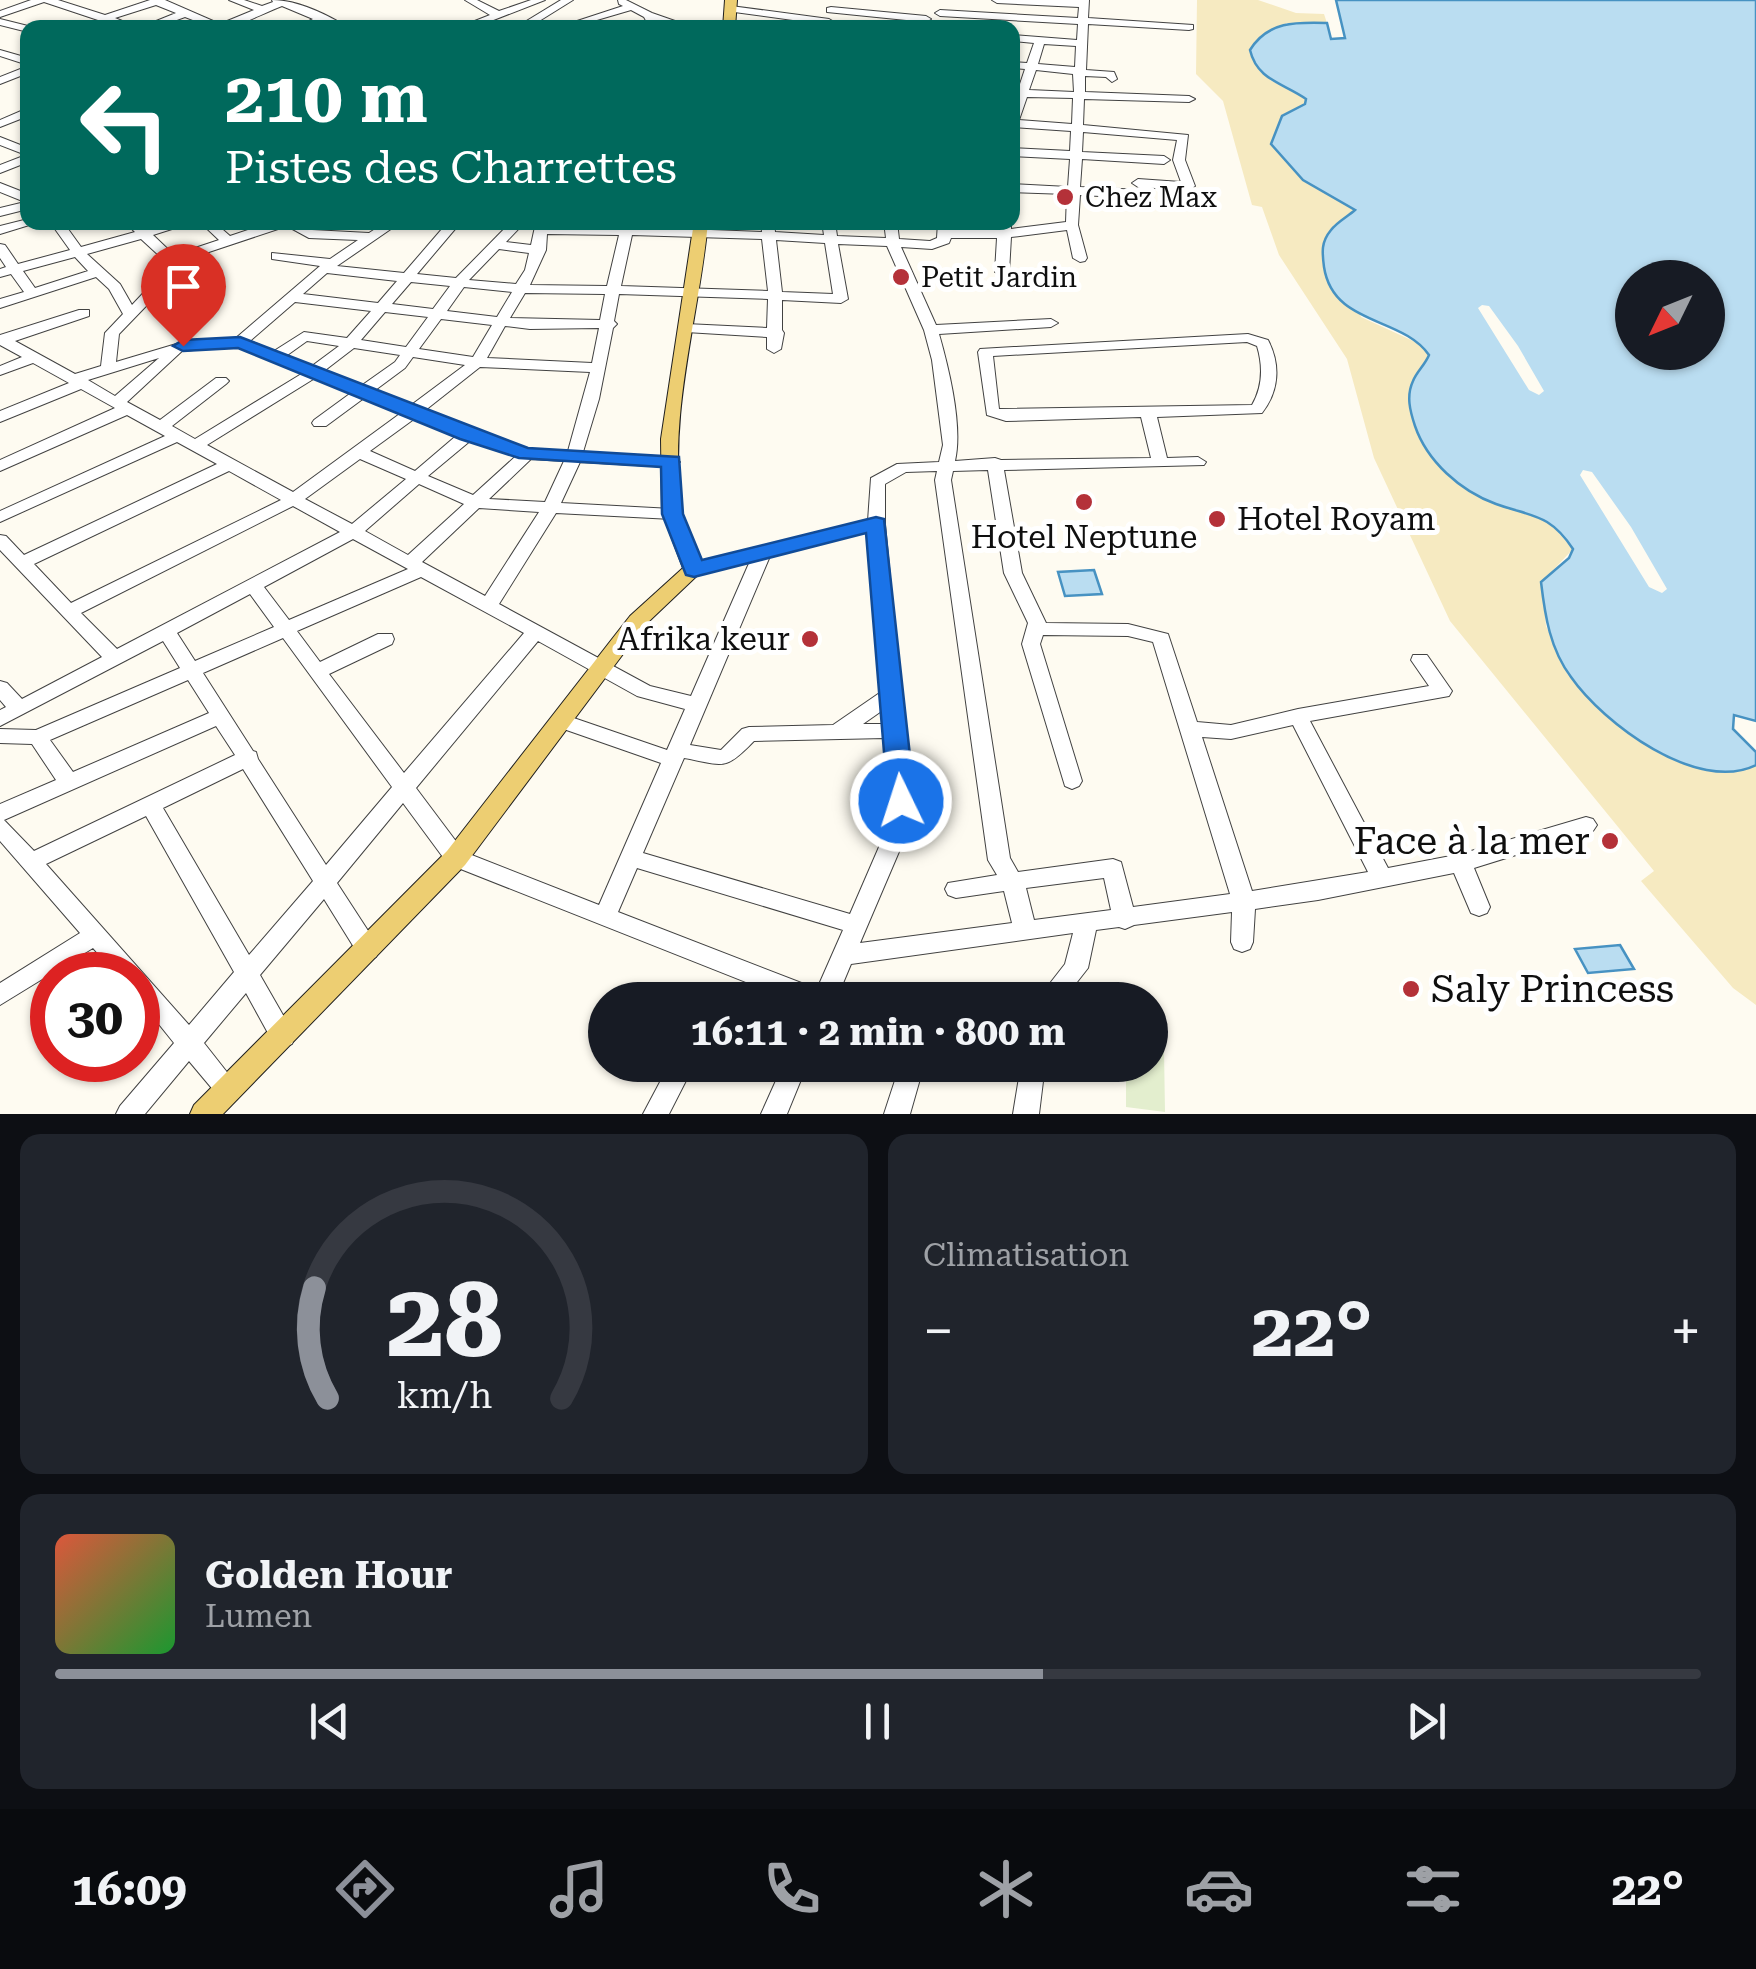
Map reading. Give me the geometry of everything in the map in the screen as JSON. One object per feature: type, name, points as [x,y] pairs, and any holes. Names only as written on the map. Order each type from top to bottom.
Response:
[{"type":"main road","points":[[204,1114],[456,858],[637,621],[694,569],[672,514],[672,462],[674,380],[686,328],[700,230]]},
{"type":"street","points":[[0,14],[45,0],[112,20]]},
{"type":"street","points":[[77,9],[104,0]]},
{"type":"street","points":[[234,0],[262,10]]},
{"type":"street","points":[[484,20],[540,0]]},
{"type":"street","points":[[475,1],[501,14],[536,19],[568,0]]},
{"type":"street","points":[[976,20],[982,0]]},
{"type":"street","points":[[997,0],[1083,2],[1072,225],[1080,258]]},
{"type":"street","points":[[106,18],[158,1],[201,20]]},
{"type":"street","points":[[234,20],[279,1],[299,3],[328,20]]},
{"type":"street","points":[[1020,30],[1030,1]]},
{"type":"street","points":[[589,20],[625,2],[664,20]]},
{"type":"street","points":[[775,15],[781,2]]},
{"type":"street","points":[[731,4],[802,20]]},
{"type":"street","points":[[832,5],[926,19]]},
{"type":"street","points":[[164,20],[185,12]]},
{"type":"street","points":[[548,12],[565,20]]},
{"type":"street","points":[[940,13],[1189,27]]},
{"type":"street","points":[[648,15],[650,20]]},
{"type":"street","points":[[887,20],[891,15]]},
{"type":"street","points":[[319,20],[324,18]]},
{"type":"street","points":[[1020,39],[1078,43]]},
{"type":"street","points":[[1020,86],[1040,41]]},
{"type":"street","points":[[1020,66],[1110,74],[1112,78]]},
{"type":"street","points":[[1020,93],[1154,93],[1190,100]]},
{"type":"street","points":[[1154,93],[1160,132]]},
{"type":"street","points":[[1020,123],[1184,137],[1179,158],[1189,186],[1138,184],[1075,191],[1020,188]]},
{"type":"street","points":[[1020,152],[1164,160]]},
{"type":"street","points":[[1138,184],[1146,212]]},
{"type":"street","points":[[1020,227],[1072,225]]},
{"type":"street","points":[[62,230],[129,307],[129,313]]},
{"type":"street","points":[[108,368],[112,333],[173,270],[172,260],[137,230]]},
{"type":"street","points":[[6,272],[162,230]]},
{"type":"street","points":[[215,230],[229,242]]},
{"type":"street","points":[[172,260],[264,230]]},
{"type":"street","points":[[302,230],[309,234],[370,237]]},
{"type":"street","points":[[334,236],[343,230]]},
{"type":"street","points":[[240,342],[328,266],[382,230]]},
{"type":"street","points":[[196,446],[313,373],[351,342],[448,230]]},
{"type":"street","points":[[320,424],[365,394],[414,350],[459,286],[511,230]]},
{"type":"street","points":[[71,610],[293,500],[414,413],[477,362],[520,289],[539,250],[542,230]]},
{"type":"street","points":[[490,603],[550,506],[574,457],[610,324],[627,230]]},
{"type":"street","points":[[767,230],[775,295],[774,349]]},
{"type":"street","points":[[773,230],[830,240],[893,244],[939,244],[943,230]]},
{"type":"street","points":[[277,256],[459,286],[692,291],[841,300],[829,230]]},
{"type":"street","points":[[891,230],[893,244],[930,330],[951,436],[944,466],[999,860],[1013,882],[1026,932]]},
{"type":"street","points":[[1002,272],[1005,230]]},
{"type":"street","points":[[496,244],[539,250]]},
{"type":"street","points":[[0,248],[6,272],[32,294]]},
{"type":"street","points":[[0,304],[99,272]]},
{"type":"street","points":[[292,297],[499,322],[610,324]]},
{"type":"street","points":[[1,340],[84,313]]},
{"type":"street","points":[[930,330],[1051,323]]},
{"type":"street","points":[[686,328],[777,332]]},
{"type":"street","points":[[277,355],[300,336],[477,362],[599,368]]},
{"type":"street","points":[[1234,338],[1256,338],[1266,348],[1268,383],[1264,402],[1257,410],[1142,414],[997,416],[992,412],[982,354],[1234,338]]},
{"type":"street","points":[[1,340],[352,533],[490,603],[644,691],[699,705]]},
{"type":"street","points":[[0,417],[108,368],[183,346],[240,342],[467,435],[526,454],[672,462]]},
{"type":"street","points":[[0,466],[121,406],[183,346]]},
{"type":"street","points":[[0,372],[34,358]]},
{"type":"street","points":[[0,517],[169,432],[220,381]]},
{"type":"street","points":[[1142,414],[1155,461]]},
{"type":"street","points":[[0,719],[352,533],[467,435]]},
{"type":"street","points":[[358,452],[476,503],[672,514]]},
{"type":"street","points":[[0,736],[38,737],[285,630],[416,567],[526,454]]},
{"type":"street","points":[[829,982],[896,827],[901,801],[876,524],[879,478],[904,467],[1198,462]]},
{"type":"street","points":[[995,463],[1013,573],[1037,629],[1030,644],[1072,781]]},
{"type":"street","points":[[24,562],[229,465]]},
{"type":"street","points":[[694,569],[876,524]]},
{"type":"street","points":[[0,540],[114,658]]},
{"type":"street","points":[[605,916],[763,552]]},
{"type":"street","points":[[254,585],[456,858],[774,982]]},
{"type":"street","points":[[1037,629],[1156,634],[1164,647],[1244,902],[1242,942]]},
{"type":"street","points":[[166,630],[327,879],[368,950]]},
{"type":"street","points":[[129,1114],[537,630]]},
{"type":"street","points":[[316,672],[386,639]]},
{"type":"street","points":[[1188,728],[1231,732],[1442,691],[1420,660]]},
{"type":"street","points":[[0,688],[19,708]]},
{"type":"street","points":[[839,732],[892,694]]},
{"type":"street","points":[[0,813],[221,716]]},
{"type":"street","points":[[1298,716],[1382,878]]},
{"type":"street","points":[[562,721],[676,755],[725,758],[749,734],[896,731]]},
{"type":"street","points":[[38,737],[68,782]]},
{"type":"street","points":[[15,858],[150,804],[249,756]]},
{"type":"street","points":[[150,804],[284,1036]]},
{"type":"street","points":[[843,955],[1244,902],[1462,863],[1586,826]]},
{"type":"street","points":[[0,827],[15,858],[111,952]]},
{"type":"street","points":[[631,858],[856,926]]},
{"type":"street","points":[[1462,863],[1479,907]]},
{"type":"street","points":[[956,889],[1113,868],[1125,920]]},
{"type":"street","points":[[1064,982],[1076,968],[1086,925]]},
{"type":"street","points":[[0,995],[96,934]]},
{"type":"street","points":[[160,1008],[228,1090]]},
{"type":"street","points":[[656,1114],[673,1082]]},
{"type":"street","points":[[774,1114],[788,1082]]},
{"type":"street","points":[[896,1114],[906,1082]]},
{"type":"street","points":[[1026,1114],[1030,1082]]},
{"type":"sand","points":[[1197,0],[1258,0],[1296,13],[1324,14],[1327,23],[1286,23],[1270,80],[1306,99],[1303,180],[1355,210],[1333,226],[1361,317],[1422,345],[1429,355],[1413,379],[1496,504],[1546,519],[1573,549],[1542,582],[1546,626],[1568,675],[1747,769],[1756,765],[1756,1005],[1733,988],[1641,881],[1654,871],[1450,621],[1374,458],[1347,359],[1279,255],[1262,207],[1252,205],[1223,101],[1196,74]]},
{"type":"green space","points":[[1126,1082],[1165,1082],[1165,1112],[1126,1107]]},
{"type":"water","points":[[1336,0],[1756,0],[1756,721],[1734,715],[1733,729],[1756,752],[1756,765],[1732,771],[1707,770],[1680,762],[1628,733],[1586,695],[1553,644],[1541,582],[1569,558],[1573,549],[1548,522],[1483,498],[1436,463],[1420,439],[1410,404],[1413,381],[1429,355],[1402,333],[1354,310],[1330,286],[1324,267],[1324,243],[1333,227],[1355,210],[1303,180],[1271,144],[1282,116],[1305,104],[1306,99],[1258,68],[1250,50],[1265,33],[1294,23],[1327,23],[1331,39],[1345,38]]},
{"type":"water","points":[[1094,570],[1102,594],[1065,596],[1058,572]]},
{"type":"water","points":[[1620,945],[1634,969],[1588,973],[1575,949]]},
{"type":"pier","points":[[1489,306],[1518,346],[1544,391],[1539,395],[1529,390],[1478,308]]},
{"type":"pier","points":[[1583,470],[1592,472],[1631,527],[1667,589],[1662,593],[1649,587],[1580,475]]},
{"type":"place","name":"Chez Max","points":[[1065,197]]},
{"type":"place","name":"Petit Jardin","points":[[901,277]]},
{"type":"place","name":"Hotel Neptune","points":[[1084,502]]},
{"type":"place","name":"Hotel Royam","points":[[1217,519]]},
{"type":"place","name":"Afrika keur","points":[[810,639]]},
{"type":"place","name":"Face à la mer","points":[[1610,841]]},
{"type":"place","name":"Saly Princess","points":[[1411,989]]},
{"type":"route","points":[[183,346],[240,342],[467,435],[526,454],[672,462],[672,514],[694,569],[876,524],[901,801]]}]
